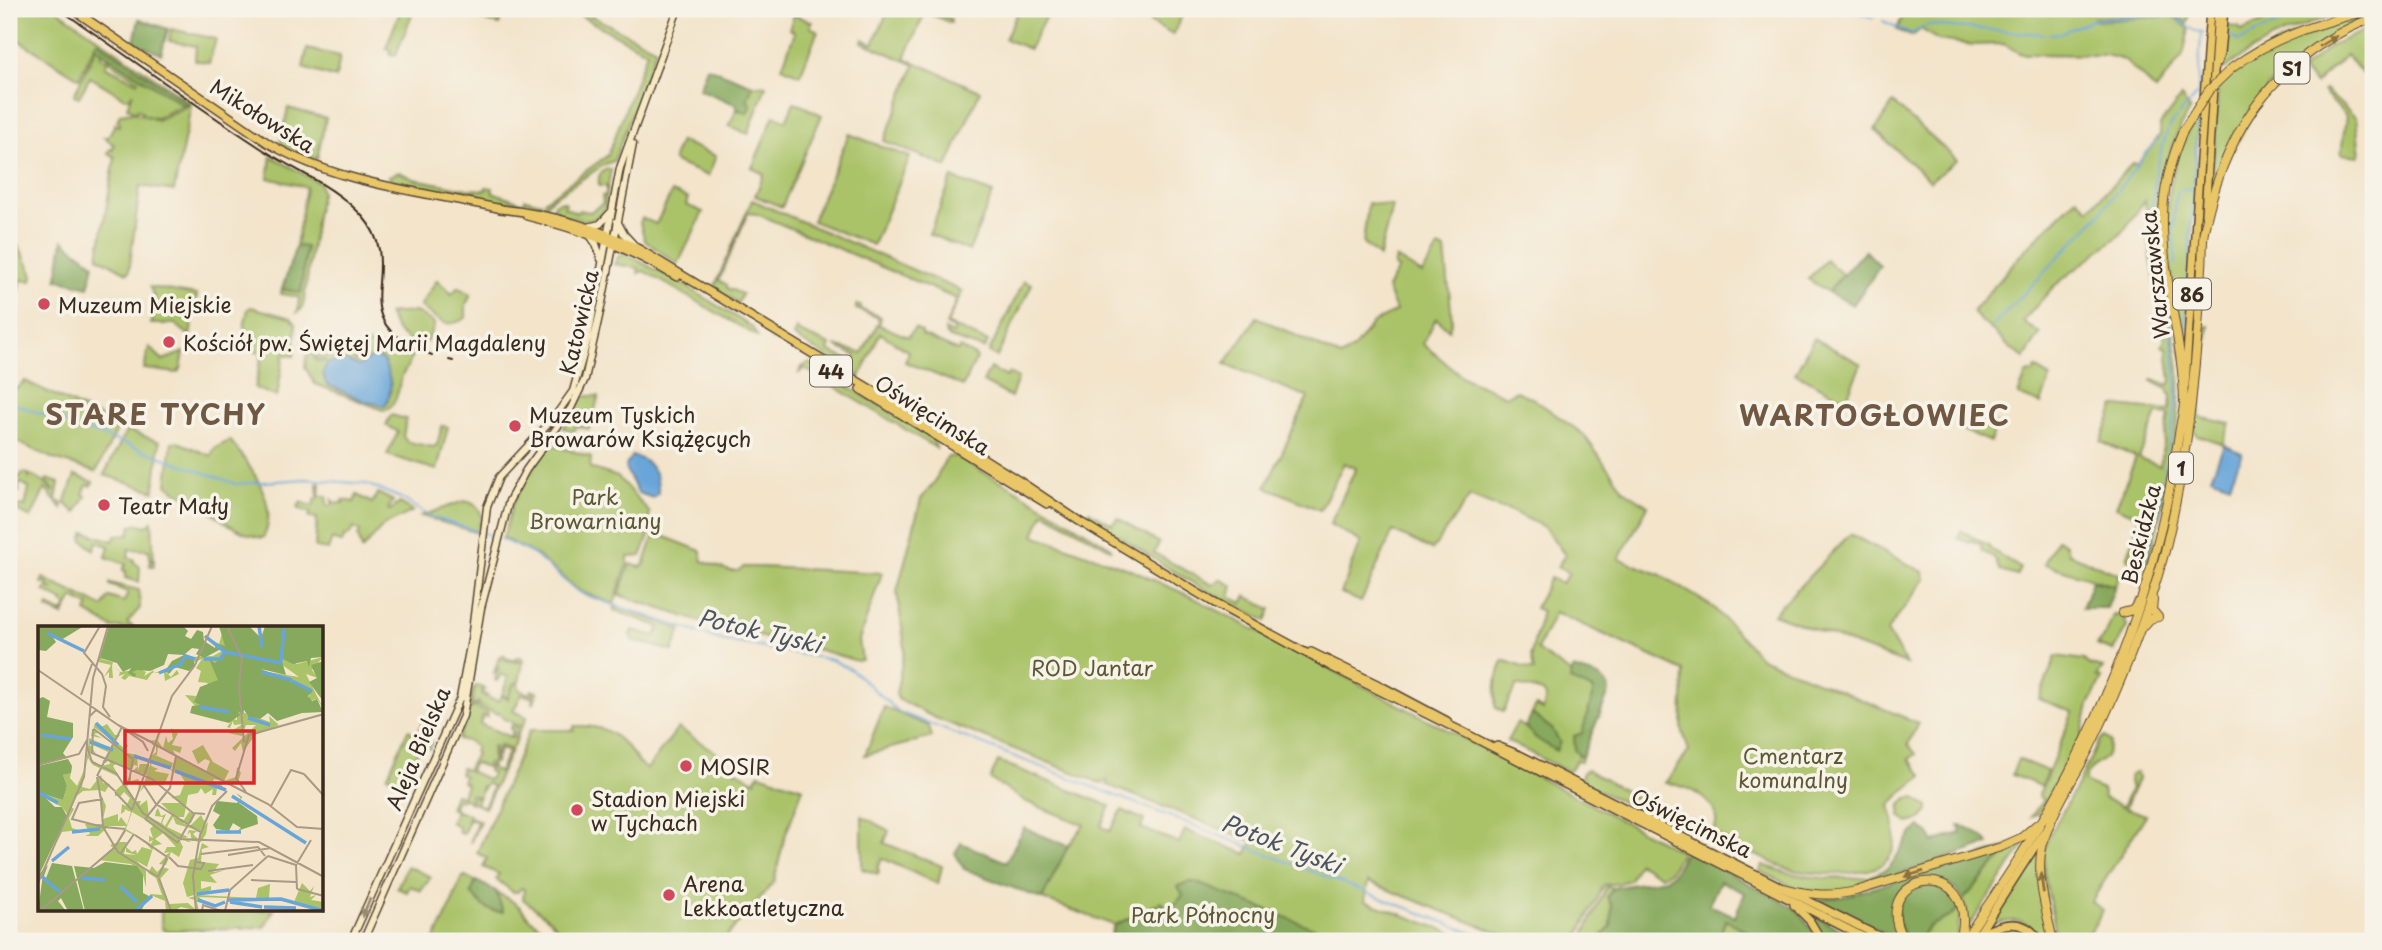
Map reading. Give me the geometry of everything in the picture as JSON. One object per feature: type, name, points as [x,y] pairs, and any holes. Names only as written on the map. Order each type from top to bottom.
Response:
[{"type":"highway","name":"Warszawska","points":[[2184,402],[2163,235],[2164,200],[2171,164],[2183,131],[2210,90],[2232,68],[2266,45],[2286,35],[2373,9]]},
{"type":"highway","name":"S1","points":[[2224,166],[2248,118],[2284,74],[2333,37],[2373,18]]},
{"type":"highway","name":"1","points":[[2204,230],[2224,166]]},
{"type":"highway","name":"Beskidzka","points":[[1962,941],[2045,822],[2102,722],[2158,576],[2173,512],[2191,403],[2204,230]]},
{"type":"highway","name":"Beskidzka","points":[[2045,822],[2092,726],[2131,631],[2166,510],[2184,402]]},
{"type":"highway","points":[[2134,643],[2145,623],[2158,617],[2151,606],[2158,576]]},
{"type":"highway","points":[[2131,631],[2129,617],[2122,612],[2136,607],[2144,590]]},
{"type":"highway","points":[[1783,892],[1837,896],[1856,891],[2001,847],[2045,822]]},
{"type":"highway","points":[[2045,822],[2040,867],[2053,941]]},
{"type":"highway","points":[[1905,941],[1897,929],[1895,914],[1898,900],[1911,887],[1930,882],[1955,892],[1961,902],[1964,917],[1962,941]]},
{"type":"main road","name":"Mikołowska","points":[[72,9],[268,143],[298,159],[357,180],[500,209],[589,230],[610,238]]},
{"type":"main road","name":"Katowicka","points":[[505,511],[515,487],[579,395],[592,352],[610,263],[611,212],[620,168],[678,9]]},
{"type":"main road","name":"Beskidzka","points":[[2184,402],[2208,9]]},
{"type":"main road","name":"Beskidzka","points":[[2204,230],[2218,9]]},
{"type":"main road","points":[[2214,74],[2220,54],[2224,9]]},
{"type":"main road","name":"Katowicka","points":[[499,477],[553,419],[573,391],[588,338],[602,260],[617,221],[637,121]]},
{"type":"main road","points":[[602,260],[589,230],[600,224],[611,212]]},
{"type":"main road","points":[[610,263],[618,253],[635,250],[617,221]]},
{"type":"main road","name":"Oświęcimska","points":[[610,238],[635,250],[1038,500],[1062,511],[1211,601],[1304,650],[1315,659],[1479,740],[1522,756],[1871,941]]},
{"type":"main road","name":"Aleja Bielska","points":[[351,941],[446,731],[464,684],[483,536],[490,499],[499,477]]},
{"type":"main road","name":"Aleja Bielska","points":[[363,941],[455,735],[466,703],[480,616],[505,511]]},
{"type":"main road","points":[[446,731],[448,735],[455,735]]},
{"type":"main road","name":"Beskidzka","points":[[1975,939],[2045,822]]},
{"type":"main road","points":[[1783,892],[1810,921],[1822,941]]},
{"type":"main road","name":"Oświęcimska","points":[[1783,892],[1888,941]]},
{"type":"main road","points":[[1975,939],[1999,924],[2014,923],[2032,931],[2040,941]]},
{"type":"green space","points":[[9,9],[56,9],[190,102],[188,104],[97,41],[79,78],[15,38],[9,31]]},
{"type":"green space","points":[[401,9],[414,9],[396,55],[390,54],[391,50],[386,48]]},
{"type":"green space","points":[[449,9],[523,9],[521,18],[503,12],[499,25]]},
{"type":"green space","points":[[568,9],[578,9],[656,49],[614,161],[605,164],[546,205],[544,201],[608,155],[647,52]]},
{"type":"green space","points":[[889,9],[930,9],[951,19],[951,23],[925,12],[905,58],[980,91],[947,167],[884,141],[915,65],[862,42],[863,39],[873,44]]},
{"type":"green space","points":[[1019,9],[1029,9],[1046,16],[1029,49],[1005,39]]},
{"type":"green space","points":[[1156,9],[1185,9],[1173,35],[1150,22]]},
{"type":"green space","points":[[1905,9],[2188,9],[2187,23],[2172,13],[2094,18],[2096,21],[2173,16],[2189,29],[2183,55],[2156,90],[2124,60],[2106,55],[2019,53],[2004,44],[1972,45],[1938,40],[1921,29],[1912,36],[1897,30]]},
{"type":"green space","points":[[2278,9],[2358,9],[2285,33],[2252,50],[2219,73],[2226,26],[2239,27],[2241,31],[2277,16]]},
{"type":"green space","points":[[2373,13],[2350,24],[2269,85],[2212,187],[2218,89],[2231,74],[2249,59],[2291,36]]},
{"type":"green space","points":[[794,15],[812,22],[810,27],[818,31],[800,75],[782,67],[795,32],[789,29]]},
{"type":"green space","points":[[139,19],[168,29],[161,54],[134,42]]},
{"type":"green space","points":[[2373,27],[2373,86],[2346,55],[2315,84],[2301,70],[2333,44]]},
{"type":"green space","points":[[171,29],[216,39],[209,63],[195,60],[196,46],[169,41]]},
{"type":"green space","points":[[97,41],[188,104],[183,105],[94,47]]},
{"type":"green space","points":[[96,48],[103,52],[100,56],[108,61],[105,66],[137,82],[138,80],[106,59],[108,56],[183,105],[156,118],[143,115],[137,109],[136,112],[127,107],[133,93],[129,98],[125,98],[90,77],[79,97],[74,95]]},
{"type":"green space","points":[[307,49],[340,56],[336,78],[303,68]]},
{"type":"green space","points":[[707,67],[753,85],[747,100],[751,105],[747,113],[737,109],[737,105],[699,89]]},
{"type":"green space","points":[[753,85],[766,86],[748,134],[729,126],[737,109],[747,113],[747,100]]},
{"type":"green space","points":[[2325,90],[2356,118],[2360,156],[2341,154],[2346,116],[2323,92]]},
{"type":"green space","points":[[2181,97],[2190,109],[2176,136],[2167,163],[2160,215],[2164,269],[2179,373],[2178,422],[2170,471],[2147,567],[2127,559],[2140,517],[2116,507],[2136,457],[2101,442],[2115,406],[2170,411],[2171,396],[2168,389],[2152,381],[2153,379],[2169,385],[2171,381],[2167,348],[2162,346],[2165,339],[2151,258],[2145,200],[2122,233],[2053,287],[2023,321],[2040,334],[2024,358],[1972,312],[2021,254],[2077,198],[2089,209],[2133,163],[2137,165],[2160,135],[2160,125]],"holes":[[[2157,414],[2169,415],[2160,466],[2139,458]]]},
{"type":"green space","points":[[794,102],[822,115],[782,207],[755,196],[764,174],[752,168],[774,115],[786,121]]},
{"type":"green space","points":[[1893,103],[1957,160],[1930,181],[1875,130]]},
{"type":"green space","points":[[191,106],[174,191],[140,186],[127,273],[98,257],[115,157],[108,153],[110,149],[113,150],[114,145],[104,137],[108,137],[115,124],[119,126],[120,122],[117,121],[120,114],[133,112],[157,120]]},
{"type":"green space","points":[[288,108],[326,118],[317,159],[304,157],[280,144]]},
{"type":"green space","points":[[2199,110],[2184,360],[2169,258],[2168,209],[2176,161]]},
{"type":"green space","points":[[849,134],[910,157],[873,245],[812,221]]},
{"type":"green space","points":[[680,141],[716,156],[708,176],[674,162]]},
{"type":"green space","points":[[271,156],[320,183],[321,194],[304,301],[302,309],[296,313],[299,297],[281,294],[282,289],[301,292],[306,248],[296,246],[306,187],[268,178]]},
{"type":"green space","points":[[611,169],[604,211],[592,220],[571,218],[552,207],[562,201],[566,203],[564,207],[577,213],[579,210],[590,212],[603,203],[602,196],[606,195],[606,186],[599,186],[599,177]]},
{"type":"green space","points":[[399,172],[414,179],[467,189],[493,188],[492,192],[524,203],[525,199],[541,203],[543,206],[513,206],[391,180],[389,176]]},
{"type":"green space","points":[[952,178],[993,193],[969,251],[929,234]]},
{"type":"green space","points":[[672,192],[688,198],[686,205],[703,212],[678,264],[645,241],[640,223],[642,218],[656,224]]},
{"type":"green space","points":[[752,200],[962,291],[947,324],[988,342],[984,349],[950,338],[946,334],[945,330],[953,334],[955,330],[946,325],[957,299],[757,214],[748,213],[719,280],[727,285],[727,288],[742,294],[738,303],[714,288]]},
{"type":"green space","points":[[1368,203],[1392,206],[1379,257],[1363,243]]},
{"type":"green space","points":[[63,240],[94,264],[89,287],[57,279]]},
{"type":"green space","points":[[16,245],[19,246],[33,275],[32,281],[21,280],[16,293],[8,269]]},
{"type":"green space","points":[[296,246],[306,247],[301,293],[282,289]]},
{"type":"green space","name":"Cmentarz komunalny","points":[[1439,247],[1445,250],[1452,319],[1449,330],[1436,318],[1423,344],[1464,378],[1506,396],[1516,391],[1532,398],[1583,434],[1624,490],[1648,506],[1619,559],[1659,574],[1713,607],[1761,658],[1918,723],[1908,744],[1916,754],[1909,759],[1923,776],[1903,791],[1890,806],[1895,825],[1895,840],[1892,853],[1881,865],[1869,870],[1840,874],[1796,870],[1748,852],[1713,833],[1715,813],[1710,805],[1683,787],[1665,783],[1689,751],[1682,729],[1684,671],[1555,612],[1537,650],[1572,674],[1570,680],[1594,690],[1578,756],[1582,757],[1581,761],[1576,760],[1571,770],[1566,771],[1507,741],[1517,723],[1536,738],[1552,729],[1532,714],[1536,706],[1543,710],[1546,697],[1543,692],[1517,685],[1503,712],[1495,707],[1496,683],[1503,660],[1534,671],[1531,654],[1542,611],[1535,608],[1550,578],[1562,583],[1569,573],[1557,567],[1565,555],[1544,527],[1505,508],[1501,509],[1470,496],[1432,550],[1393,531],[1361,602],[1341,593],[1361,542],[1330,524],[1356,468],[1344,463],[1320,510],[1266,487],[1308,397],[1225,364],[1257,317],[1341,357],[1354,348],[1373,323],[1396,311],[1387,288],[1398,269],[1394,267],[1396,258],[1422,274]]},
{"type":"green space","points":[[1865,250],[1880,266],[1853,305],[1828,292]]},
{"type":"green space","points":[[626,254],[684,285],[752,327],[757,336],[644,271],[638,273],[639,268],[614,264],[619,256]]},
{"type":"green space","points":[[1826,260],[1842,274],[1828,292],[1808,279]]},
{"type":"green space","points":[[437,280],[452,294],[458,287],[471,295],[466,304],[466,318],[452,323],[442,322],[420,306]]},
{"type":"green space","points":[[1024,281],[1032,284],[997,357],[989,352]]},
{"type":"green space","points":[[150,287],[197,295],[190,336],[175,324],[151,324],[157,305]]},
{"type":"green space","points":[[856,305],[861,305],[860,309],[881,317],[879,325],[908,337],[915,328],[922,332],[922,335],[975,356],[977,358],[963,386],[905,362],[909,352],[880,333],[860,377],[848,370],[851,367],[847,369],[793,336],[797,327],[797,331],[830,345],[828,351],[854,362],[856,356],[835,346],[862,353],[879,322],[877,317],[856,309]]},
{"type":"green space","points":[[251,307],[291,318],[296,324],[294,356],[284,354],[277,397],[255,388],[262,353],[252,351],[244,327],[248,309]]},
{"type":"green space","points":[[416,312],[434,323],[434,327],[426,342],[422,339],[416,347],[397,331],[388,314]]},
{"type":"green space","points":[[2206,326],[2209,326],[2199,417],[2230,424],[2223,444],[2197,435],[2193,428]]},
{"type":"green space","points":[[1814,338],[1861,364],[1846,400],[1795,373]]},
{"type":"green space","points":[[363,343],[412,355],[402,376],[396,399],[387,410],[315,384],[305,367],[307,354],[312,354],[316,361],[324,362],[325,360],[314,355],[337,357],[345,352],[353,352],[355,361],[366,359]]},
{"type":"green space","points":[[149,347],[163,360],[184,352],[181,369],[177,373],[144,369]]},
{"type":"green space","points":[[809,363],[933,439],[936,448],[804,368],[798,374],[802,367]]},
{"type":"green space","points":[[990,368],[1007,377],[1009,373],[1018,378],[1011,397],[983,382]]},
{"type":"green space","points":[[2036,368],[2050,378],[2041,404],[2018,395],[2028,372],[2033,373]]},
{"type":"green space","points":[[25,381],[119,426],[96,472],[54,459],[9,438],[9,386],[16,389]]},
{"type":"green space","points":[[583,396],[599,396],[589,429],[576,426],[574,431],[563,428]]},
{"type":"green space","points":[[1969,414],[1997,425],[1990,442],[1962,430]]},
{"type":"green space","points":[[391,415],[406,419],[403,437],[408,442],[433,447],[437,445],[442,426],[448,427],[437,470],[387,455],[398,432],[386,425]]},
{"type":"green space","points":[[127,430],[160,442],[154,491],[104,475]]},
{"type":"green space","points":[[230,440],[254,473],[266,499],[268,525],[263,538],[237,529],[167,484],[172,442],[211,456],[214,449]]},
{"type":"green space","name":"Park Browarniany","points":[[550,444],[591,457],[590,468],[618,477],[650,513],[647,526],[652,528],[641,556],[628,557],[614,604],[579,591],[536,555],[503,538],[513,503],[543,451]]},
{"type":"green space","points":[[9,452],[15,455],[11,475],[21,477],[22,473],[29,474],[29,478],[31,475],[45,483],[53,492],[46,482],[47,479],[59,483],[56,500],[63,504],[62,509],[45,489],[31,518],[9,507],[9,504],[25,507],[29,488],[22,483],[19,485],[19,492],[9,488]]},
{"type":"green space","name":"ROD Jantar","points":[[958,456],[1112,550],[1044,512],[1034,535],[1129,569],[1192,597],[1682,852],[1669,872],[1661,876],[1638,863],[1630,880],[1604,885],[1576,941],[1519,941],[1368,882],[1365,901],[1474,941],[1109,941],[1114,925],[1042,899],[1068,846],[1084,825],[1027,802],[990,779],[998,761],[1110,806],[1101,826],[1110,831],[1122,810],[1144,820],[1141,828],[1179,843],[1185,830],[1246,854],[1253,841],[1107,785],[1106,780],[1103,784],[933,717],[898,699],[896,694],[905,648],[897,592],[921,499],[934,483],[945,460]]},
{"type":"green space","points":[[75,475],[93,482],[91,486],[87,485],[83,494],[86,496],[76,513],[65,503]]},
{"type":"green space","points":[[317,484],[320,484],[319,496],[327,496],[327,506],[332,506],[332,500],[335,503],[343,503],[343,500],[354,502],[357,495],[372,503],[378,493],[393,501],[388,509],[400,503],[413,511],[383,526],[362,550],[358,536],[360,532],[354,528],[348,536],[345,535],[342,543],[332,539],[328,550],[315,548],[317,518],[309,517],[311,512],[298,509],[298,506],[300,502],[313,506],[315,499],[318,499]]},
{"type":"green space","points":[[464,501],[476,505],[480,511],[478,533],[421,516]]},
{"type":"green space","points":[[1089,511],[1112,524],[1118,518],[1159,543],[1154,553],[1212,585],[1220,579],[1233,586],[1230,597],[1242,603],[1246,596],[1271,609],[1266,621],[1170,569],[1087,515]]},
{"type":"green space","points":[[152,521],[154,566],[150,566],[150,561],[153,560],[150,559],[149,550],[129,549],[128,558],[134,559],[140,567],[139,582],[125,578],[126,571],[123,570],[126,564],[106,557],[109,546],[97,542],[94,550],[82,539],[85,532],[113,541],[116,535],[129,534],[131,526],[146,526]]},
{"type":"green space","points":[[1961,531],[1989,545],[1989,548],[2020,568],[2017,576],[2000,571],[1995,559],[1982,551],[1981,545],[1958,538]]},
{"type":"green space","points":[[655,533],[701,551],[702,561],[730,571],[744,567],[762,567],[882,573],[859,640],[862,660],[713,626],[619,595],[630,564],[640,567],[644,565]]},
{"type":"green space","points":[[1850,534],[1923,572],[1925,579],[1887,631],[1906,664],[1773,614]]},
{"type":"green space","points":[[2057,539],[2065,544],[2068,553],[2120,575],[2115,586],[2044,564]]},
{"type":"green space","points":[[43,578],[103,607],[109,597],[124,602],[128,592],[110,583],[139,590],[140,608],[127,623],[132,626],[110,626],[86,612],[89,606],[73,598],[63,616],[47,609],[49,606],[63,613],[67,606],[44,591],[47,587],[55,590],[47,586],[48,583],[41,583]]},
{"type":"green space","points":[[2092,581],[2115,586],[2107,608],[2082,608]]},
{"type":"green space","points":[[615,606],[681,629],[673,651],[633,641],[630,635],[632,630],[655,636],[660,627],[614,610]]},
{"type":"green space","points":[[2113,615],[2124,616],[2127,627],[2113,651],[2096,645],[2106,634]]},
{"type":"green space","points":[[501,655],[514,660],[521,657],[524,661],[505,660],[523,663],[519,682],[513,684],[508,697],[502,695],[508,677],[501,674],[497,681],[495,680],[499,666],[493,675]]},
{"type":"green space","points":[[2056,656],[2084,660],[2089,665],[2103,668],[2097,677],[2102,678],[2089,705],[2081,738],[2038,814],[2031,817],[2043,800],[2038,797],[2073,712],[2039,699]]},
{"type":"green space","points":[[1573,669],[1601,679],[1608,686],[1609,692],[1582,757],[1575,751],[1574,736],[1582,733],[1594,690],[1570,680]]},
{"type":"green space","points":[[518,683],[519,689],[529,694],[532,690],[538,692],[532,693],[536,697],[533,704],[533,698],[522,694],[513,711],[527,717],[522,727],[504,719],[499,713],[477,705],[480,702],[470,707],[488,713],[487,717],[483,716],[480,724],[510,737],[512,725],[520,729],[516,738],[513,733],[512,737],[517,739],[511,750],[499,745],[495,753],[498,754],[495,763],[496,754],[493,758],[492,746],[489,769],[492,763],[492,769],[499,772],[508,752],[501,749],[497,752],[500,746],[511,751],[485,808],[470,802],[474,795],[470,794],[469,802],[463,797],[461,800],[457,799],[453,806],[455,811],[450,808],[455,794],[462,796],[466,784],[462,782],[464,776],[460,774],[461,768],[467,770],[476,754],[476,747],[471,742],[458,739],[468,715],[466,714],[473,688],[471,706],[475,686],[482,687],[482,696],[483,688],[487,689],[483,690],[484,695],[487,695],[485,697],[498,701],[501,696],[508,699],[514,684]],"holes":[[[488,762],[492,773],[489,780],[469,771],[474,763],[486,767]],[[486,783],[493,787],[484,807],[476,804],[478,799],[475,796],[479,797],[482,786]]]},
{"type":"green space","points":[[884,707],[929,726],[932,737],[865,755]]},
{"type":"green space","points":[[1532,714],[1552,729],[1560,742],[1556,751],[1525,727]]},
{"type":"green space","points":[[424,718],[431,721],[423,740],[432,743],[430,749],[422,746],[422,742],[404,783],[401,782],[402,779],[400,781],[387,776],[392,771],[390,770],[408,730],[417,734]]},
{"type":"green space","points":[[574,726],[607,731],[625,745],[647,769],[678,728],[720,755],[718,760],[755,781],[759,774],[803,788],[784,839],[774,882],[723,941],[597,941],[595,938],[590,941],[570,941],[550,920],[523,899],[524,889],[513,892],[496,879],[499,874],[483,867],[487,858],[477,853],[530,730],[574,730]]},
{"type":"green space","points":[[2105,737],[2110,742],[2107,755],[2088,771],[2084,782],[2102,790],[2104,798],[2122,807],[2131,788],[2130,775],[2137,772],[2139,777],[2125,808],[2146,815],[2091,902],[2103,910],[2085,941],[2057,941],[2044,871],[2048,838],[2099,741]]},
{"type":"green space","points":[[2018,759],[2047,771],[2041,786],[2012,775]]},
{"type":"green space","points":[[1588,770],[1642,801],[1640,804],[1658,819],[1584,784],[1581,777],[1584,771]]},
{"type":"green space","points":[[1915,797],[1928,807],[1928,811],[1920,820],[1908,823],[1900,816],[1901,805],[1907,798]]},
{"type":"green space","points":[[455,811],[469,814],[466,822],[469,816],[480,821],[470,843],[477,821],[470,818],[463,834],[459,833],[458,826],[450,822]]},
{"type":"green space","points":[[862,816],[889,831],[884,843],[942,866],[938,884],[882,858],[877,868],[878,874],[862,869]]},
{"type":"green space","points":[[1959,826],[1976,832],[1989,844],[1869,885],[1869,877],[1889,868],[1912,833],[1920,827],[1930,834],[1933,842],[1961,833]]},
{"type":"green space","points":[[1024,828],[1068,846],[1042,899],[964,869],[955,853],[961,843],[1006,862]]},
{"type":"green space","points":[[2029,838],[1967,929],[1967,911],[1963,900],[2002,857],[2003,849]]},
{"type":"green space","points":[[2038,848],[2050,939],[2043,941],[2038,933],[2021,922],[2007,921],[1990,925]]},
{"type":"green space","points":[[2003,849],[2002,857],[1963,900],[1950,886],[1931,879],[1895,900],[1901,941],[1819,902],[1819,899],[1842,897]]},
{"type":"green space","points":[[1687,850],[1791,906],[1802,915],[1819,941],[1765,941],[1726,920],[1717,941],[1597,941],[1611,927],[1612,906],[1607,897],[1613,888],[1665,879],[1672,874]],"holes":[[[1720,881],[1745,893],[1735,916],[1709,905]]]},
{"type":"green space","points":[[1763,865],[1816,877],[1869,877],[1869,885],[1827,894],[1795,888],[1760,871]]},
{"type":"green space","points":[[407,866],[431,877],[421,891],[410,886],[407,892],[397,888]]},
{"type":"green space","points":[[465,876],[509,899],[559,941],[434,941],[461,879]]},
{"type":"green space","points":[[476,881],[496,891],[503,912],[489,909],[475,898],[471,893]]},
{"type":"green space","name":"Park Północny","points":[[1195,882],[1329,934],[1327,941],[1176,941],[1147,937],[1137,938],[1137,941],[1109,941],[1115,925],[1161,902],[1170,910],[1183,895],[1178,886]]},
{"type":"green space","points":[[1929,884],[1950,891],[1961,906],[1949,917],[1929,926],[1918,941],[1910,941],[1900,924],[1899,904],[1909,892]]},
{"type":"green space","points":[[1607,886],[1613,888],[1607,897],[1613,906],[1611,927],[1597,941],[1581,941]]},
{"type":"green space","points":[[1961,906],[1957,941],[1918,941],[1930,926],[1949,917]]},
{"type":"green space","points":[[161,912],[273,912],[264,927],[164,931],[161,926]]},
{"type":"green space","points":[[1807,912],[1863,941],[1825,941]]},
{"type":"green space","points":[[1726,920],[1765,941],[1717,941]]},
{"type":"green space","points":[[2019,926],[2032,934],[2037,941],[1981,941],[1993,931]]},
{"type":"water","points":[[374,356],[383,360],[390,378],[390,394],[385,406],[364,401],[326,384],[323,373],[327,363],[345,360],[359,366]]},
{"type":"water","points":[[2224,445],[2242,453],[2230,484],[2211,477]]},
{"type":"water","points":[[632,456],[649,464],[655,474],[658,493],[653,498],[638,493],[626,470]]},
{"type":"waterway","points":[[1847,9],[1874,18]]},
{"type":"waterway","points":[[2226,35],[2239,41],[2283,21],[2325,9]]},
{"type":"waterway","points":[[2156,15],[2173,15],[2195,31],[2203,32]]},
{"type":"waterway","points":[[2050,34],[2060,33],[2096,19],[2150,16]]},
{"type":"waterway","points":[[1883,21],[1912,34],[1926,25],[2044,34]]},
{"type":"waterway","points":[[2179,115],[2198,94],[2201,32]]},
{"type":"waterway","points":[[2185,334],[2198,115]]},
{"type":"waterway","points":[[2169,128],[2176,118]]},
{"type":"waterway","points":[[2144,564],[2161,499],[2177,396],[2173,347],[2155,246],[2152,207],[2157,166],[2167,132]]},
{"type":"waterway","points":[[1993,326],[2097,217],[2156,141],[2160,140]]},
{"type":"waterway","points":[[2176,264],[2173,234],[2176,195],[2178,190],[2193,190]]},
{"type":"waterway","name":"Potok Tyski","points":[[9,402],[236,484],[306,479],[366,484],[401,498],[429,516],[496,537]]},
{"type":"waterway","name":"Potok Tyski","points":[[501,539],[533,554],[584,595],[721,640],[832,660],[852,670],[899,712],[1493,941]]},
{"type":"railway","points":[[59,9],[216,119],[331,190],[353,207],[363,217],[375,237],[380,256],[379,310],[386,326],[403,341],[432,355]]},
{"type":"railway","points":[[449,360],[453,361]]},
{"type":"place","name":"Muzeum Miejskie","points":[[44,304]]},
{"type":"place","name":"Kościół pw. Świętej Marii Magdaleny","points":[[169,342]]},
{"type":"place","name":"Muzeum Tyskich Browarów Książęcych","points":[[515,426]]},
{"type":"place","name":"Teatr Mały","points":[[104,505]]},
{"type":"place","name":"MOSIR","points":[[686,766]]},
{"type":"place","name":"Stadion Miejski w Tychach","points":[[577,810]]},
{"type":"place","name":"Arena Lekkoatletyczna","points":[[669,895]]},
{"type":"district","name":"STARE TYCHY","points":[[156,413]]},
{"type":"district","name":"WARTOGŁOWIEC","points":[[1875,414]]}]
